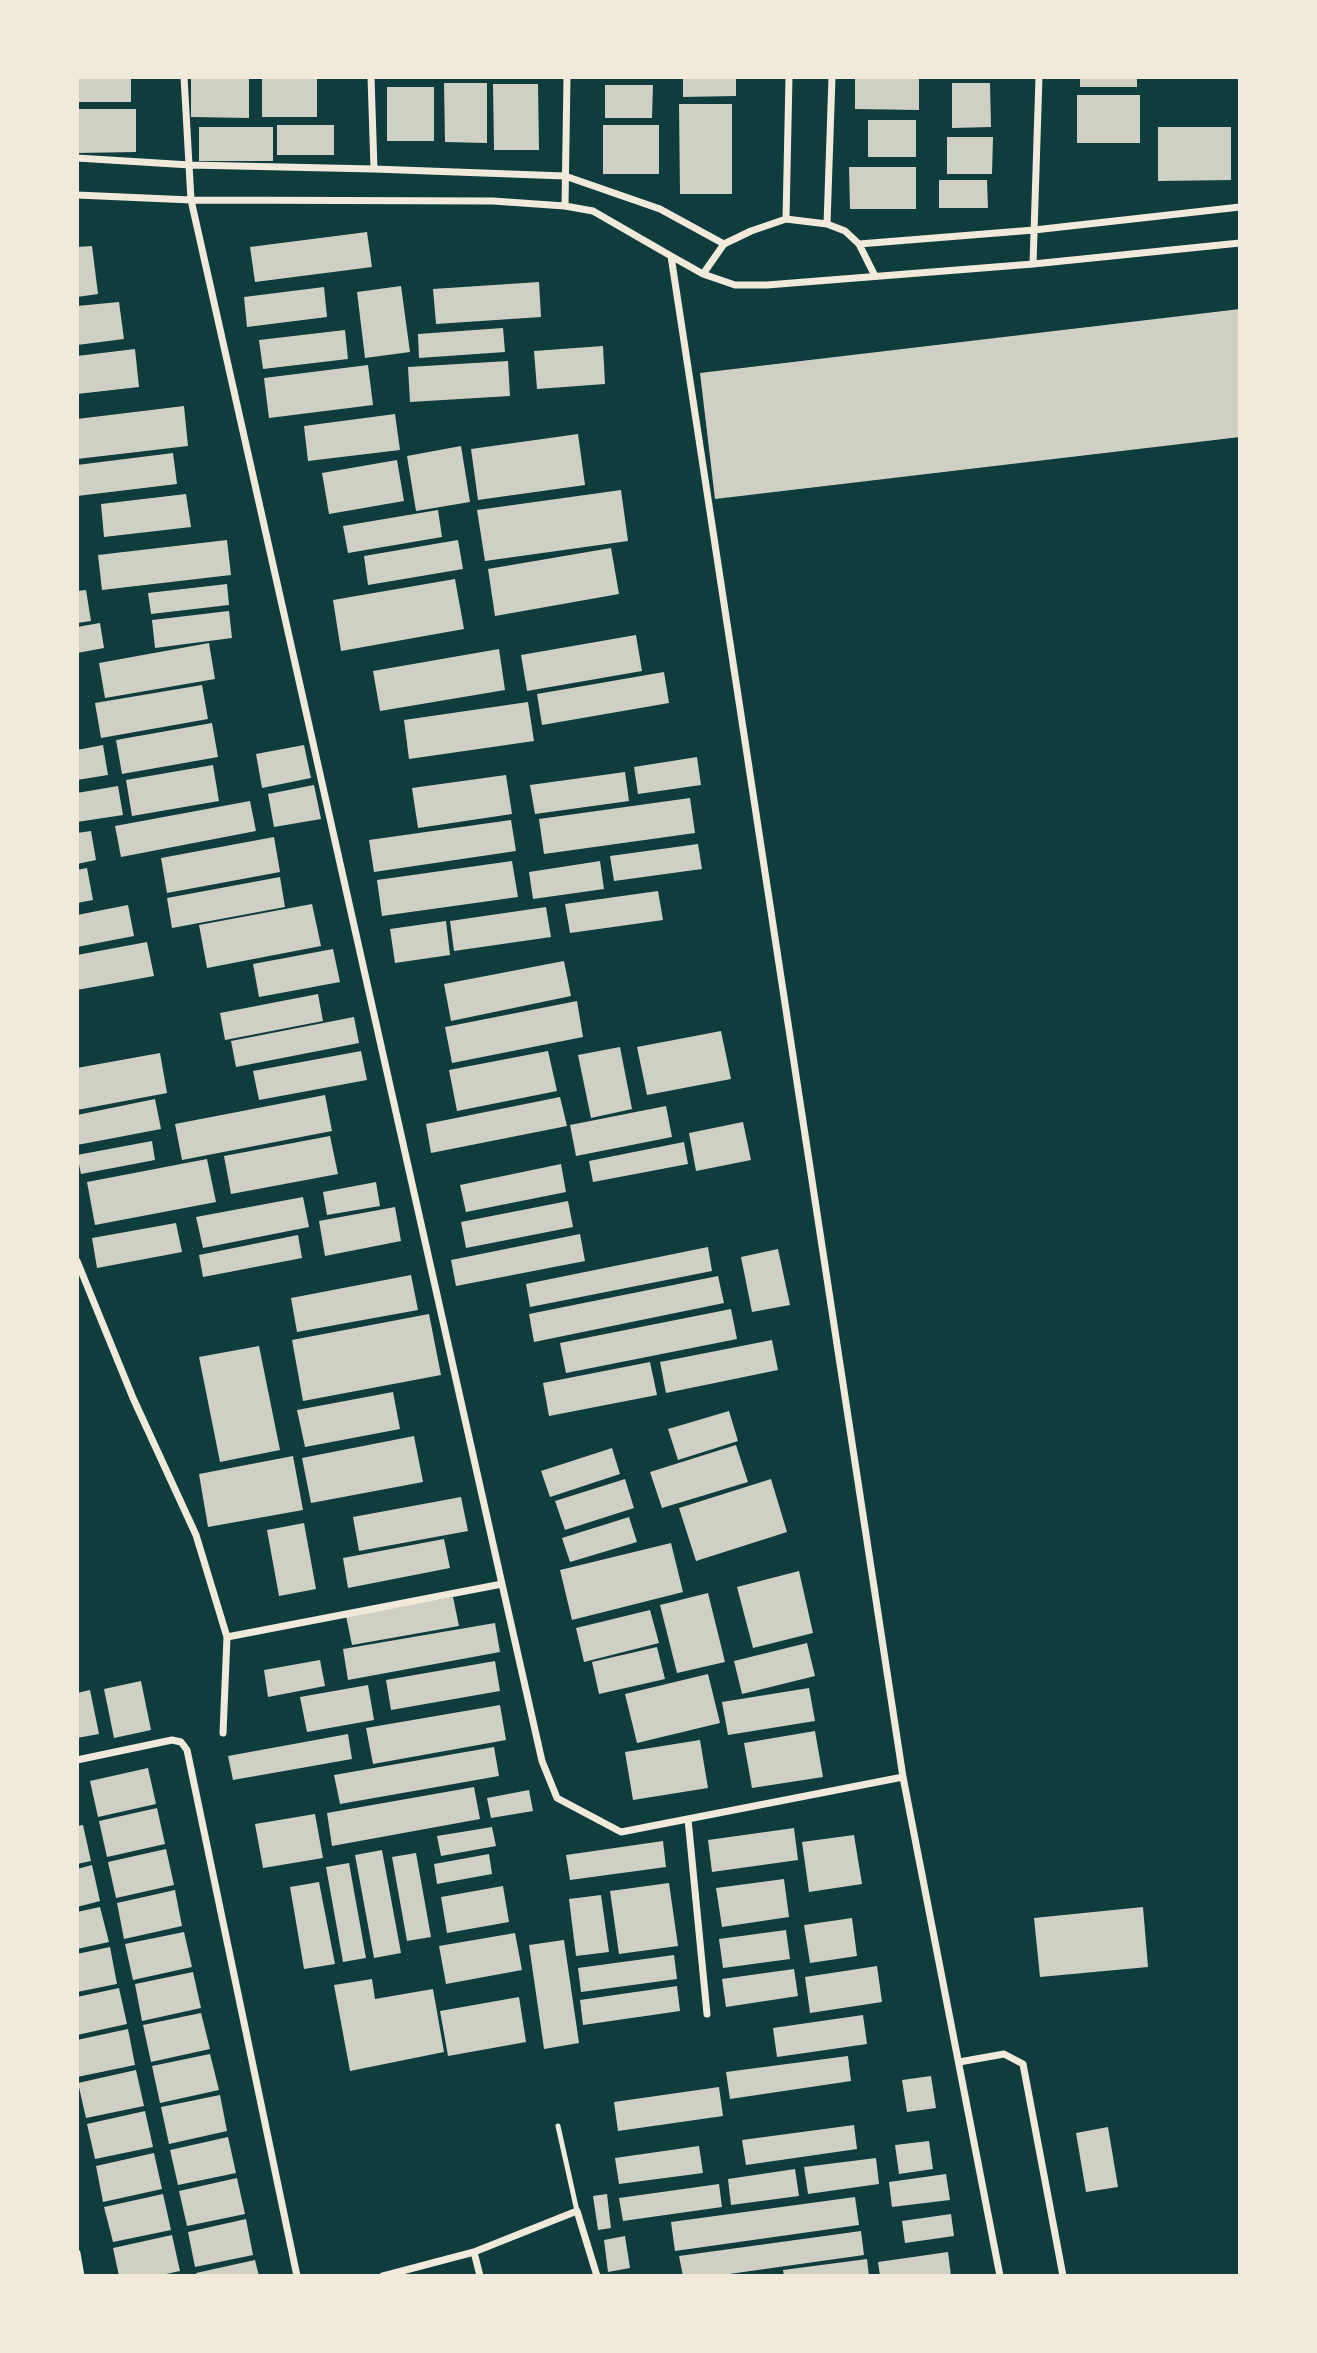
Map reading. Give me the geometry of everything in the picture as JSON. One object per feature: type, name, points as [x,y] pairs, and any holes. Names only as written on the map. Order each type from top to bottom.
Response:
[{"type":"street","points":[[184,77],[191,200],[542,1761],[557,1798],[621,1832],[903,1777]]},
{"type":"street","points":[[371,77],[374,169]]},
{"type":"street","points":[[565,206],[567,77]]},
{"type":"street","points":[[786,219],[789,77]]},
{"type":"street","points":[[827,224],[832,77]]},
{"type":"street","points":[[1033,264],[1039,77]]},
{"type":"street","points":[[77,158],[190,165],[565,176],[660,209],[724,244]]},
{"type":"street","points":[[77,195],[191,200],[493,201],[565,206],[593,211],[703,274],[735,285],[1033,264],[1240,243]]},
{"type":"street","points":[[859,244],[1034,230],[1240,207]]},
{"type":"street","points":[[703,274],[724,244],[786,219],[827,224],[845,231],[859,244],[876,276]]},
{"type":"street","points":[[671,256],[903,1777],[1000,2276]]},
{"type":"street","points":[[77,1261],[132,1398],[196,1535],[227,1637],[223,1733]]},
{"type":"street","points":[[227,1637],[502,1584]]},
{"type":"street","points":[[77,1760],[172,1740],[181,1742],[187,1750],[296,2276]]},
{"type":"street","points":[[688,1819],[707,2014]]},
{"type":"street","points":[[959,2062],[1004,2054],[1023,2064],[1063,2276]]},
{"type":"street","points":[[383,2276],[474,2252],[577,2211],[597,2276]]},
{"type":"street","points":[[474,2252],[480,2276]]},
{"type":"street","points":[[77,2253],[82,2276]]},
{"type":"lane","points":[[558,2126],[577,2211]]},
{"type":"building","points":[[77,77],[131,77],[131,102],[77,102]]},
{"type":"building","points":[[191,77],[249,77],[249,118],[191,117]]},
{"type":"building","points":[[683,77],[736,77],[736,96],[683,97]]},
{"type":"building","points":[[855,77],[919,77],[919,110],[855,109]]},
{"type":"building","points":[[1080,77],[1137,77],[1137,87],[1080,87]]},
{"type":"building","points":[[262,79],[317,79],[317,117],[262,117]]},
{"type":"building","points":[[444,83],[487,83],[487,143],[445,142]]},
{"type":"building","points":[[952,83],[990,83],[991,127],[952,128]]},
{"type":"building","points":[[493,84],[538,84],[539,150],[494,150]]},
{"type":"building","points":[[605,85],[653,85],[652,118],[605,118]]},
{"type":"building","points":[[387,87],[434,87],[434,141],[387,141]]},
{"type":"building","points":[[1077,95],[1140,95],[1140,143],[1077,143]]},
{"type":"building","points":[[679,104],[732,104],[732,194],[680,194]]},
{"type":"building","points":[[77,109],[136,109],[136,152],[77,153]]},
{"type":"building","points":[[868,120],[916,120],[916,157],[868,157]]},
{"type":"building","points":[[277,125],[334,125],[334,155],[277,155]]},
{"type":"building","points":[[603,125],[659,125],[659,174],[603,174]]},
{"type":"building","points":[[199,127],[273,127],[273,161],[199,161]]},
{"type":"building","points":[[1158,127],[1231,127],[1231,180],[1158,181]]},
{"type":"building","points":[[947,137],[993,137],[992,174],[947,174]]},
{"type":"building","points":[[849,167],[916,167],[916,209],[850,209]]},
{"type":"building","points":[[939,180],[987,180],[988,208],[939,208]]},
{"type":"building","points":[[367,232],[372,267],[255,282],[250,247]]},
{"type":"building","points":[[92,246],[98,294],[77,297],[77,247]]},
{"type":"building","points":[[539,282],[541,317],[436,324],[433,289]]},
{"type":"building","points":[[401,286],[410,352],[365,358],[357,292]]},
{"type":"building","points":[[324,287],[327,317],[247,327],[244,297]]},
{"type":"building","points":[[119,302],[124,339],[77,345],[77,306]]},
{"type":"building","points":[[1240,309],[1240,437],[715,499],[700,373]]},
{"type":"building","points":[[503,328],[505,352],[419,358],[418,334]]},
{"type":"building","points":[[345,330],[348,359],[263,369],[259,340]]},
{"type":"building","points":[[603,346],[605,384],[537,389],[534,351]]},
{"type":"building","points":[[135,349],[139,387],[77,394],[77,356]]},
{"type":"building","points":[[508,361],[510,396],[410,402],[408,367]]},
{"type":"building","points":[[368,365],[373,405],[269,418],[264,378]]},
{"type":"building","points":[[184,406],[188,446],[77,459],[77,419]]},
{"type":"building","points":[[395,414],[400,450],[308,461],[304,426]]},
{"type":"building","points":[[578,434],[585,485],[478,500],[471,449]]},
{"type":"building","points":[[461,446],[470,502],[416,511],[407,456]]},
{"type":"building","points":[[173,453],[177,484],[77,496],[77,465]]},
{"type":"building","points":[[397,460],[404,501],[329,514],[322,473]]},
{"type":"building","points":[[621,490],[628,541],[485,561],[477,510]]},
{"type":"building","points":[[186,494],[191,527],[104,537],[101,504]]},
{"type":"building","points":[[438,510],[442,537],[348,553],[343,526]]},
{"type":"building","points":[[227,540],[231,575],[102,590],[98,555]]},
{"type":"building","points":[[458,540],[463,569],[368,585],[364,556]]},
{"type":"building","points":[[611,548],[619,594],[495,616],[488,569]]},
{"type":"building","points":[[455,579],[464,629],[341,651],[333,600]]},
{"type":"building","points":[[227,584],[229,605],[151,614],[148,593]]},
{"type":"building","points":[[86,590],[91,621],[77,623],[77,591]]},
{"type":"building","points":[[229,611],[232,638],[155,648],[152,620]]},
{"type":"building","points":[[100,623],[104,648],[77,653],[77,627]]},
{"type":"building","points":[[636,635],[642,671],[527,691],[521,655]]},
{"type":"building","points":[[209,643],[215,679],[105,698],[99,663]]},
{"type":"building","points":[[499,649],[505,690],[380,711],[373,671]]},
{"type":"building","points":[[664,672],[669,703],[542,725],[537,694]]},
{"type":"building","points":[[202,685],[208,719],[101,738],[95,703]]},
{"type":"building","points":[[528,702],[534,741],[409,759],[404,720]]},
{"type":"building","points":[[212,723],[218,757],[122,774],[116,740]]},
{"type":"building","points":[[103,745],[108,775],[77,780],[77,750]]},
{"type":"building","points":[[304,745],[311,778],[262,788],[256,754]]},
{"type":"building","points":[[697,757],[701,785],[638,794],[634,767]]},
{"type":"building","points":[[213,765],[219,801],[132,816],[126,780]]},
{"type":"building","points":[[625,772],[629,801],[535,814],[530,785]]},
{"type":"building","points":[[506,775],[512,814],[418,828],[412,788]]},
{"type":"building","points":[[314,785],[321,819],[274,827],[268,794]]},
{"type":"building","points":[[118,786],[123,815],[77,822],[77,793]]},
{"type":"building","points":[[690,798],[695,833],[544,854],[539,819]]},
{"type":"building","points":[[250,801],[256,831],[121,857],[115,826]]},
{"type":"building","points":[[511,820],[516,851],[374,872],[369,840]]},
{"type":"building","points":[[91,831],[96,860],[77,864],[77,833]]},
{"type":"building","points":[[274,837],[280,872],[167,893],[161,858]]},
{"type":"building","points":[[698,844],[702,869],[614,881],[610,856]]},
{"type":"building","points":[[512,861],[518,897],[382,916],[377,880]]},
{"type":"building","points":[[600,861],[604,889],[533,899],[529,872]]},
{"type":"building","points":[[87,868],[93,900],[77,903],[77,870]]},
{"type":"building","points":[[280,877],[285,907],[172,928],[167,898]]},
{"type":"building","points":[[658,891],[663,920],[570,933],[565,904]]},
{"type":"building","points":[[312,904],[321,946],[207,968],[199,925]]},
{"type":"building","points":[[128,905],[134,936],[77,947],[77,915]]},
{"type":"building","points":[[546,907],[551,937],[454,951],[450,921]]},
{"type":"building","points":[[446,921],[450,955],[395,963],[390,929]]},
{"type":"building","points":[[147,942],[154,976],[77,990],[77,955]]},
{"type":"building","points":[[333,949],[340,982],[259,997],[253,964]]},
{"type":"building","points":[[564,961],[571,996],[451,1021],[444,984]]},
{"type":"building","points":[[318,994],[323,1021],[225,1040],[220,1013]]},
{"type":"building","points":[[577,1001],[583,1037],[452,1063],[445,1027]]},
{"type":"building","points":[[354,1017],[359,1043],[236,1067],[231,1041]]},
{"type":"building","points":[[721,1031],[731,1079],[647,1095],[637,1047]]},
{"type":"building","points":[[620,1047],[632,1109],[591,1118],[578,1055]]},
{"type":"building","points":[[361,1051],[367,1080],[259,1100],[253,1071]]},
{"type":"building","points":[[548,1051],[557,1091],[457,1111],[449,1070]]},
{"type":"building","points":[[160,1053],[167,1093],[77,1110],[77,1068]]},
{"type":"building","points":[[325,1095],[332,1131],[182,1160],[175,1124]]},
{"type":"building","points":[[560,1097],[567,1126],[431,1153],[426,1124]]},
{"type":"building","points":[[155,1099],[161,1129],[77,1145],[77,1115]]},
{"type":"building","points":[[666,1106],[672,1137],[576,1156],[570,1125]]},
{"type":"building","points":[[743,1122],[751,1160],[696,1171],[689,1133]]},
{"type":"building","points":[[330,1136],[338,1174],[231,1194],[224,1156]]},
{"type":"building","points":[[152,1141],[155,1160],[81,1174],[77,1155]]},
{"type":"building","points":[[684,1142],[688,1164],[593,1182],[589,1161]]},
{"type":"building","points":[[207,1159],[216,1202],[95,1225],[87,1182]]},
{"type":"building","points":[[561,1164],[566,1192],[466,1212],[460,1185]]},
{"type":"building","points":[[376,1182],[380,1206],[327,1215],[323,1192]]},
{"type":"building","points":[[303,1197],[309,1227],[203,1248],[196,1217]]},
{"type":"building","points":[[568,1201],[573,1227],[466,1248],[461,1222]]},
{"type":"building","points":[[395,1207],[401,1241],[325,1256],[319,1221]]},
{"type":"building","points":[[176,1223],[182,1252],[97,1268],[92,1238]]},
{"type":"building","points":[[580,1234],[585,1261],[456,1286],[451,1260]]},
{"type":"building","points":[[298,1235],[302,1258],[203,1277],[199,1255]]},
{"type":"building","points":[[708,1247],[712,1271],[530,1307],[526,1284]]},
{"type":"building","points":[[778,1249],[790,1305],[752,1312],[741,1257]]},
{"type":"building","points":[[411,1275],[418,1310],[297,1332],[291,1298]]},
{"type":"building","points":[[718,1276],[724,1303],[534,1342],[529,1314]]},
{"type":"building","points":[[731,1309],[737,1339],[566,1373],[560,1343]]},
{"type":"building","points":[[429,1314],[441,1375],[303,1401],[292,1340]]},
{"type":"building","points":[[772,1340],[778,1370],[666,1393],[660,1362]]},
{"type":"building","points":[[259,1346],[280,1450],[220,1462],[199,1357]]},
{"type":"building","points":[[650,1362],[657,1395],[549,1416],[543,1383]]},
{"type":"building","points":[[393,1392],[400,1429],[305,1447],[297,1410]]},
{"type":"building","points":[[729,1411],[738,1441],[678,1460],[668,1429]]},
{"type":"building","points":[[414,1436],[423,1482],[311,1503],[302,1458]]},
{"type":"building","points":[[736,1445],[748,1482],[662,1508],[650,1472]]},
{"type":"building","points":[[612,1448],[620,1474],[550,1497],[541,1471]]},
{"type":"building","points":[[293,1456],[303,1510],[208,1527],[199,1474]]},
{"type":"building","points":[[625,1479],[634,1508],[565,1530],[555,1501]]},
{"type":"building","points":[[771,1479],[787,1532],[696,1561],[679,1508]]},
{"type":"building","points":[[461,1497],[468,1531],[359,1551],[353,1517]]},
{"type":"building","points":[[629,1517],[637,1542],[570,1562],[562,1538]]},
{"type":"building","points":[[304,1523],[316,1589],[279,1596],[267,1530]]},
{"type":"building","points":[[444,1539],[450,1568],[348,1588],[343,1558]]},
{"type":"building","points":[[671,1543],[683,1592],[572,1620],[560,1570]]},
{"type":"building","points":[[799,1571],[813,1633],[753,1648],[737,1587]]},
{"type":"building","points":[[708,1593],[725,1662],[677,1673],[660,1605]]},
{"type":"building","points":[[453,1597],[459,1626],[352,1645],[346,1616]]},
{"type":"building","points":[[650,1610],[659,1643],[584,1662],[576,1628]]},
{"type":"building","points":[[495,1623],[500,1652],[348,1680],[343,1649]]},
{"type":"building","points":[[807,1643],[815,1676],[742,1694],[734,1661]]},
{"type":"building","points":[[657,1647],[665,1679],[599,1694],[592,1662]]},
{"type":"building","points":[[320,1660],[325,1686],[268,1697],[264,1670]]},
{"type":"building","points":[[495,1661],[500,1691],[391,1710],[386,1680]]},
{"type":"building","points":[[708,1674],[720,1723],[637,1743],[625,1694]]},
{"type":"building","points":[[141,1681],[151,1730],[114,1738],[104,1689]]},
{"type":"building","points":[[368,1685],[374,1720],[307,1732],[300,1697]]},
{"type":"building","points":[[809,1688],[815,1721],[728,1735],[722,1702]]},
{"type":"building","points":[[90,1690],[99,1734],[77,1738],[77,1693]]},
{"type":"building","points":[[500,1705],[506,1740],[373,1764],[366,1728]]},
{"type":"building","points":[[815,1731],[823,1777],[752,1788],[744,1743]]},
{"type":"building","points":[[348,1734],[352,1759],[233,1780],[228,1756]]},
{"type":"building","points":[[700,1740],[708,1788],[633,1800],[625,1752]]},
{"type":"building","points":[[494,1747],[499,1776],[340,1804],[334,1775]]},
{"type":"building","points":[[148,1768],[156,1804],[98,1817],[90,1781]]},
{"type":"building","points":[[474,1787],[480,1819],[332,1846],[327,1813]]},
{"type":"building","points":[[529,1790],[533,1811],[491,1818],[487,1798]]},
{"type":"building","points":[[157,1808],[165,1844],[107,1857],[99,1821]]},
{"type":"building","points":[[315,1814],[323,1858],[263,1868],[255,1824]]},
{"type":"building","points":[[83,1825],[91,1861],[77,1864],[77,1826]]},
{"type":"building","points":[[492,1827],[496,1846],[441,1856],[437,1836]]},
{"type":"building","points":[[794,1828],[798,1860],[712,1872],[708,1840]]},
{"type":"building","points":[[854,1835],[862,1884],[809,1892],[802,1842]]},
{"type":"building","points":[[663,1841],[666,1867],[570,1880],[566,1855]]},
{"type":"building","points":[[166,1849],[174,1885],[116,1898],[108,1862]]},
{"type":"building","points":[[382,1850],[401,1953],[374,1958],[355,1855]]},
{"type":"building","points":[[416,1853],[431,1937],[407,1941],[392,1857]]},
{"type":"building","points":[[489,1854],[492,1874],[437,1884],[434,1864]]},
{"type":"building","points":[[349,1863],[366,1958],[343,1962],[326,1867]]},
{"type":"building","points":[[92,1865],[100,1901],[77,1907],[77,1869]]},
{"type":"building","points":[[784,1879],[789,1917],[722,1927],[716,1888]]},
{"type":"building","points":[[319,1882],[335,1964],[304,1969],[290,1887]]},
{"type":"building","points":[[669,1883],[678,1946],[619,1954],[610,1891]]},
{"type":"building","points":[[503,1886],[509,1922],[447,1933],[441,1897]]},
{"type":"building","points":[[175,1890],[182,1926],[124,1939],[117,1903]]},
{"type":"building","points":[[601,1895],[609,1952],[576,1956],[569,1899]]},
{"type":"building","points":[[100,1907],[109,1942],[77,1949],[77,1912]]},
{"type":"building","points":[[1143,1907],[1148,1967],[1040,1977],[1034,1918]]},
{"type":"building","points":[[852,1918],[857,1956],[810,1963],[804,1925]]},
{"type":"building","points":[[786,1930],[790,1959],[723,1968],[719,1939]]},
{"type":"building","points":[[184,1932],[192,1967],[133,1980],[125,1944]]},
{"type":"building","points":[[515,1933],[522,1970],[446,1984],[439,1946]]},
{"type":"building","points":[[564,1940],[579,2043],[544,2049],[529,1945]]},
{"type":"building","points":[[110,1947],[117,1984],[77,1992],[77,1954]]},
{"type":"building","points":[[674,1955],[677,1979],[581,1992],[578,1968]]},
{"type":"building","points":[[877,1966],[882,2002],[810,2013],[805,1977]]},
{"type":"building","points":[[794,1969],[798,1996],[726,2007],[722,1979]]},
{"type":"building","points":[[193,1972],[201,2008],[142,2021],[135,1984]]},
{"type":"building","points":[[372,1979],[375,1999],[433,1989],[444,2052],[350,2071],[334,1985]]},
{"type":"building","points":[[677,1986],[680,2011],[583,2025],[580,2000]]},
{"type":"building","points":[[119,1988],[127,2024],[77,2035],[77,1997]]},
{"type":"building","points":[[519,1997],[526,2042],[448,2056],[440,2011]]},
{"type":"building","points":[[201,2013],[210,2049],[151,2062],[143,2025]]},
{"type":"building","points":[[863,2015],[867,2044],[777,2057],[773,2028]]},
{"type":"building","points":[[128,2029],[135,2065],[77,2077],[77,2040]]},
{"type":"building","points":[[210,2054],[219,2090],[160,2103],[152,2066]]},
{"type":"building","points":[[848,2056],[851,2081],[730,2099],[726,2072]]},
{"type":"building","points":[[136,2070],[144,2106],[86,2118],[78,2083]]},
{"type":"building","points":[[931,2076],[936,2108],[907,2112],[902,2080]]},
{"type":"building","points":[[719,2087],[723,2116],[618,2131],[614,2102]]},
{"type":"building","points":[[220,2095],[227,2131],[169,2144],[161,2107]]},
{"type":"building","points":[[145,2111],[153,2147],[95,2159],[87,2124]]},
{"type":"building","points":[[854,2125],[857,2149],[746,2165],[742,2140]]},
{"type":"building","points":[[1108,2127],[1118,2187],[1086,2192],[1076,2133]]},
{"type":"building","points":[[228,2137],[236,2173],[178,2185],[170,2150]]},
{"type":"building","points":[[929,2141],[933,2169],[899,2174],[895,2145]]},
{"type":"building","points":[[699,2146],[703,2173],[619,2184],[615,2158]]},
{"type":"building","points":[[154,2153],[162,2189],[103,2202],[96,2166]]},
{"type":"building","points":[[876,2158],[879,2184],[808,2194],[804,2167]]},
{"type":"building","points":[[795,2169],[799,2196],[731,2205],[728,2179]]},
{"type":"building","points":[[946,2174],[950,2200],[892,2207],[889,2182]]},
{"type":"building","points":[[237,2178],[245,2214],[187,2226],[179,2191]]},
{"type":"building","points":[[719,2184],[722,2207],[623,2221],[619,2198]]},
{"type":"building","points":[[163,2194],[171,2230],[113,2242],[104,2207]]},
{"type":"building","points":[[607,2194],[611,2228],[598,2230],[593,2196]]},
{"type":"building","points":[[855,2197],[859,2225],[675,2251],[671,2222]]},
{"type":"building","points":[[951,2214],[954,2236],[905,2243],[902,2221]]},
{"type":"building","points":[[246,2219],[253,2255],[195,2267],[188,2232]]},
{"type":"building","points":[[861,2231],[864,2255],[715,2276],[683,2276],[679,2256]]},
{"type":"building","points":[[172,2235],[180,2271],[157,2276],[119,2276],[113,2248]]},
{"type":"building","points":[[625,2236],[630,2268],[608,2272],[604,2240]]},
{"type":"building","points":[[948,2252],[951,2276],[880,2276],[878,2262]]},
{"type":"building","points":[[867,2259],[869,2276],[784,2276],[783,2270]]},
{"type":"building","points":[[255,2260],[259,2276],[197,2276],[196,2273]]}]
